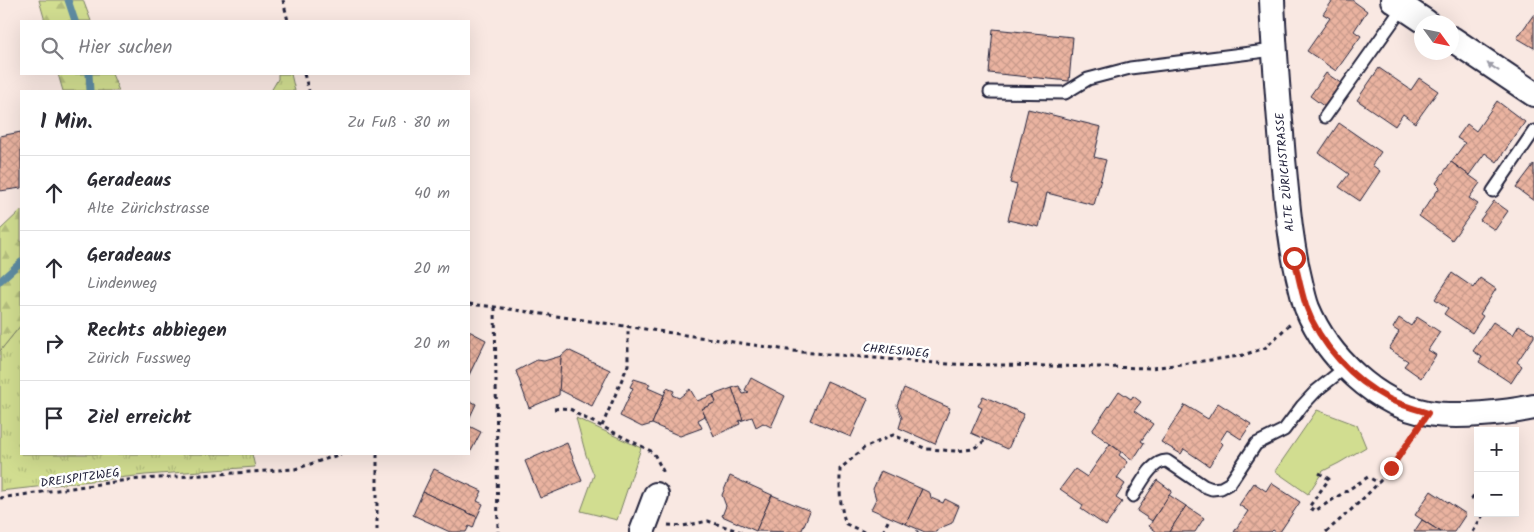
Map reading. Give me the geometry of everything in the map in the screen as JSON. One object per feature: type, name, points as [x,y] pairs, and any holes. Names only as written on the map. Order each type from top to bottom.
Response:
[{"type":"street","name":"ALTE ZÜRICHSTRASSE","points":[[1272,0],[1274,50],[1287,206],[1293,250],[1306,307],[1318,332],[1346,367],[1388,398],[1408,408],[1428,413],[1466,415],[1534,406]]},
{"type":"street","points":[[1398,3],[1416,15]]},
{"type":"street","points":[[1459,44],[1534,94]]},
{"type":"street","points":[[643,528],[656,495]]},
{"type":"lane","points":[[1325,118],[1398,3]]},
{"type":"lane","points":[[990,92],[1065,94],[1088,79],[1130,68],[1274,50]]},
{"type":"lane","points":[[1493,191],[1534,131]]},
{"type":"lane","points":[[1133,496],[1154,465],[1160,460],[1167,461],[1204,486],[1212,489],[1221,488],[1230,483],[1256,444],[1284,430],[1316,391],[1346,367]]},
{"type":"path","points":[[283,0],[288,20]]},
{"type":"path","points":[[304,75],[309,90]]},
{"type":"path","name":"CHRIESIWEG","points":[[470,304],[830,355],[948,364],[1152,368],[1240,356],[1265,348],[1306,307]]},
{"type":"path","points":[[495,307],[498,532]]},
{"type":"path","points":[[602,426],[628,365],[628,326]]},
{"type":"path","points":[[554,409],[566,408],[574,410],[578,414],[653,452],[664,473]]},
{"type":"path","points":[[1326,532],[1360,503],[1391,468],[1428,413]]},
{"type":"path","points":[[864,532],[846,524],[841,509],[840,492],[840,470],[864,448],[894,435],[927,449],[956,451],[973,449],[987,439]]},
{"type":"path","name":"DREISPITZWEG","points":[[0,498],[128,480],[296,469],[338,455]]},
{"type":"path","points":[[377,455],[377,532]]},
{"type":"path","points":[[1319,473],[1328,479],[1309,507],[1315,510],[1368,476],[1379,482]]},
{"type":"path","points":[[1472,532],[1481,517]]},
{"type":"path","points":[[883,532],[889,519]]},
{"type":"path","points":[[643,528],[683,526],[708,521],[741,532]]},
{"type":"green space","points":[[39,0],[83,0],[91,20],[45,20]]},
{"type":"green space","points":[[58,75],[112,75],[119,90],[63,90]]},
{"type":"green space","points":[[278,75],[291,75],[295,90],[272,90],[278,79]]},
{"type":"green space","points":[[20,211],[20,326],[0,351],[0,230]]},
{"type":"green space","points":[[20,326],[20,455],[252,455],[255,467],[145,475],[0,491],[0,351]]},
{"type":"green space","points":[[1317,410],[1357,425],[1366,447],[1323,471],[1308,494],[1275,471]]},
{"type":"green space","points":[[576,418],[641,448],[617,520],[581,511],[594,475],[586,455]]},
{"type":"building","points":[[1333,0],[1352,0],[1367,11],[1354,31],[1361,36],[1336,71],[1307,51],[1330,18],[1323,14]]},
{"type":"building","points":[[1534,14],[1534,48],[1517,38]]},
{"type":"building","points":[[993,29],[1073,37],[1069,81],[989,73]]},
{"type":"building","points":[[1379,68],[1411,90],[1419,78],[1438,91],[1415,123],[1403,114],[1395,126],[1357,100]]},
{"type":"building","points":[[1326,73],[1342,84],[1325,107],[1310,96]]},
{"type":"building","points":[[1497,101],[1525,122],[1497,162],[1485,153],[1469,175],[1451,162],[1465,143],[1457,138],[1467,124],[1476,131]]},
{"type":"building","points":[[1028,109],[1101,127],[1094,157],[1106,160],[1094,205],[1047,193],[1039,227],[1008,220],[1017,185],[1010,183]]},
{"type":"building","points":[[1339,123],[1381,152],[1372,165],[1380,171],[1360,201],[1339,187],[1349,174],[1319,153]]},
{"type":"building","points":[[20,132],[20,188],[0,191],[0,136]]},
{"type":"building","points":[[1451,162],[1480,183],[1469,198],[1478,204],[1452,240],[1419,216],[1440,187],[1436,183]]},
{"type":"building","points":[[1534,164],[1534,201],[1516,188]]},
{"type":"building","points":[[1494,201],[1508,211],[1495,230],[1480,220]]},
{"type":"building","points":[[1452,273],[1474,288],[1480,278],[1496,289],[1480,314],[1483,316],[1472,333],[1444,314],[1448,308],[1435,299]]},
{"type":"building","points":[[1417,317],[1440,332],[1428,350],[1436,355],[1421,378],[1404,366],[1408,361],[1389,349],[1399,332],[1393,328],[1399,318],[1411,326]]},
{"type":"building","points":[[1493,322],[1513,335],[1519,325],[1534,334],[1534,337],[1517,362],[1522,366],[1511,383],[1479,362],[1482,357],[1473,351]]},
{"type":"building","points":[[470,332],[486,340],[470,373]]},
{"type":"building","points":[[568,350],[610,370],[592,406],[558,389],[561,356]]},
{"type":"building","points":[[561,356],[559,395],[529,408],[516,371],[537,360],[544,361]]},
{"type":"building","points":[[751,378],[785,396],[771,427],[763,423],[756,427],[752,417],[743,420],[732,388],[739,386],[743,394],[749,392],[745,390]]},
{"type":"building","points":[[634,379],[650,384],[648,388],[664,395],[652,424],[642,427],[620,416],[633,388],[630,387]]},
{"type":"building","points":[[827,381],[868,399],[851,437],[810,420]]},
{"type":"building","points":[[667,388],[674,391],[672,395],[679,398],[690,389],[697,401],[713,395],[716,402],[702,409],[705,416],[698,420],[702,428],[680,436],[652,424]]},
{"type":"building","points":[[732,388],[743,420],[739,421],[740,424],[714,436],[702,409],[716,402],[713,395]]},
{"type":"building","points":[[904,388],[950,408],[935,444],[899,428],[902,418],[897,405]]},
{"type":"building","points":[[1119,391],[1131,399],[1133,396],[1141,402],[1134,411],[1153,424],[1141,441],[1144,443],[1133,460],[1092,431]]},
{"type":"building","points":[[983,396],[1024,414],[1008,449],[971,433],[982,408],[978,406]]},
{"type":"building","points":[[470,401],[476,404],[470,417]]},
{"type":"building","points":[[1218,403],[1251,424],[1241,439],[1227,430],[1220,441],[1223,444],[1209,466],[1184,449],[1181,454],[1161,442],[1185,405],[1208,419]]},
{"type":"building","points":[[470,426],[481,432],[470,450]]},
{"type":"building","points":[[567,443],[582,481],[540,498],[525,461]]},
{"type":"building","points":[[1110,444],[1121,452],[1119,455],[1128,462],[1117,478],[1125,484],[1116,498],[1122,502],[1106,526],[1081,509],[1083,505],[1060,489],[1075,469],[1087,477]]},
{"type":"building","points":[[434,469],[482,491],[477,501],[483,504],[477,517],[423,492]]},
{"type":"building","points":[[881,471],[922,489],[906,524],[871,509],[876,499],[873,489]]},
{"type":"building","points":[[730,476],[772,495],[756,531],[722,516],[726,506],[722,495]]},
{"type":"building","points":[[1157,480],[1172,491],[1152,521],[1137,511]]},
{"type":"building","points":[[1254,483],[1266,491],[1271,483],[1300,502],[1280,532],[1273,530],[1271,532],[1234,532],[1248,511],[1239,505]]},
{"type":"building","points":[[922,489],[930,493],[931,498],[943,503],[945,499],[959,506],[952,523],[938,529],[936,532],[925,532],[906,524]]},
{"type":"building","points":[[1431,491],[1466,514],[1454,532],[1441,532],[1415,515]]},
{"type":"building","points":[[423,492],[477,517],[473,528],[469,526],[466,532],[450,532],[413,515]]},
{"type":"building","points":[[772,495],[810,511],[802,530],[797,532],[756,531]]},
{"type":"building","points":[[1169,495],[1186,506],[1169,532],[1157,532],[1149,526]]},
{"type":"building","points":[[1186,506],[1204,518],[1195,532],[1169,532]]},
{"type":"building","points":[[1422,520],[1441,532],[1414,532]]},
{"type":"waterway","points":[[68,0],[75,20]]},
{"type":"waterway","points":[[89,75],[90,90]]},
{"type":"waterway","points":[[0,281],[20,263]]},
{"type":"route","points":[[1294,258],[1306,307],[1318,332],[1346,367],[1388,398],[1408,408],[1428,413],[1391,468]]}]
